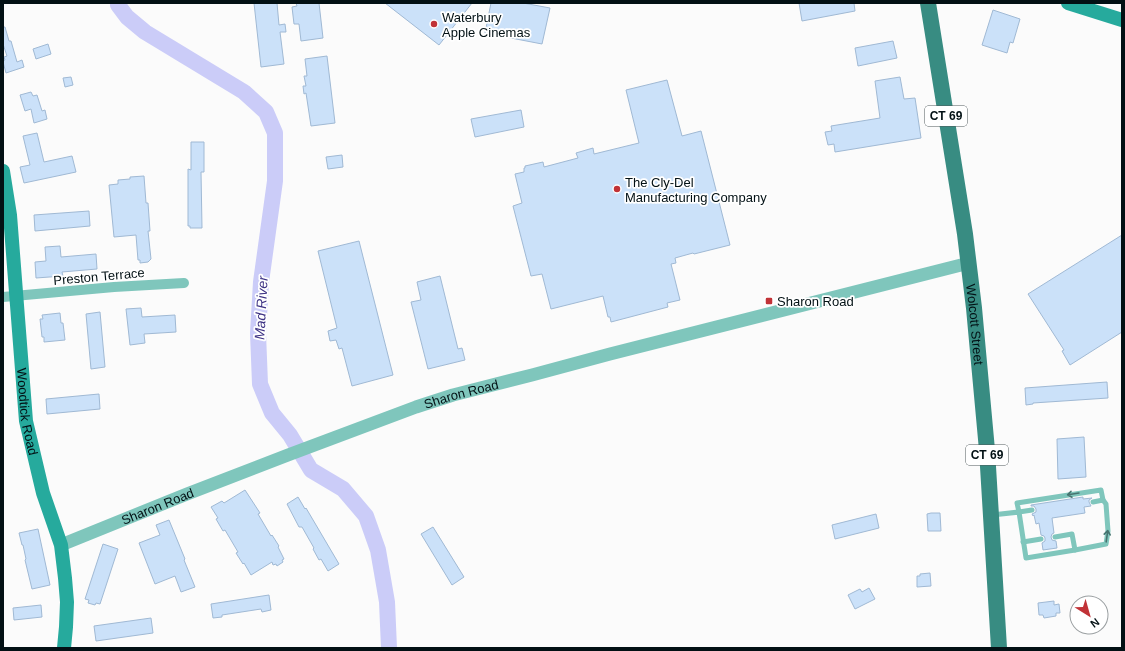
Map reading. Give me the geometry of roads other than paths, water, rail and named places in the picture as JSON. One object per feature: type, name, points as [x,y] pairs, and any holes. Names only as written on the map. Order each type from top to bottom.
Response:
[{"type":"main road","name":"Wolcott Street","points":[[928,3],[969,263],[984,415],[999,648]]},
{"type":"main road","points":[[1068,3],[1122,20]]},
{"type":"main road","name":"Woodtick Road","points":[[3,171],[10,214],[9,296],[26,421],[43,493],[61,545],[68,602],[64,648]]},
{"type":"street","name":"Sharon Road","points":[[61,545],[288,455],[453,394],[969,263]]},
{"type":"street","name":"Preston Terrace","points":[[9,296],[184,282]]},
{"type":"lane","points":[[1101,490],[1102,500],[1107,506],[1108,531],[1106,544],[1026,558],[1017,503],[1101,490]]},
{"type":"lane","points":[[1092,502],[1102,500]]},
{"type":"lane","points":[[991,515],[1032,510]]},
{"type":"lane","points":[[1055,537],[1072,534],[1075,550]]},
{"type":"lane","points":[[1023,542],[1041,539]]},
{"type":"waterway","name":"Mad River","points":[[119,3],[118,5],[127,17],[145,32],[244,92],[266,112],[275,133],[275,181],[261,282],[258,333],[260,384],[272,413],[290,435],[311,470],[343,489],[366,516],[378,550],[387,602],[389,648]]},
{"type":"place","name":"Waterbury Apple Cinemas","points":[[434,24]]},
{"type":"place","name":"The Cly-Del Manufacturing Company","points":[[617,189]]},
{"type":"place","name":"Sharon Road","points":[[769,301]]}]
